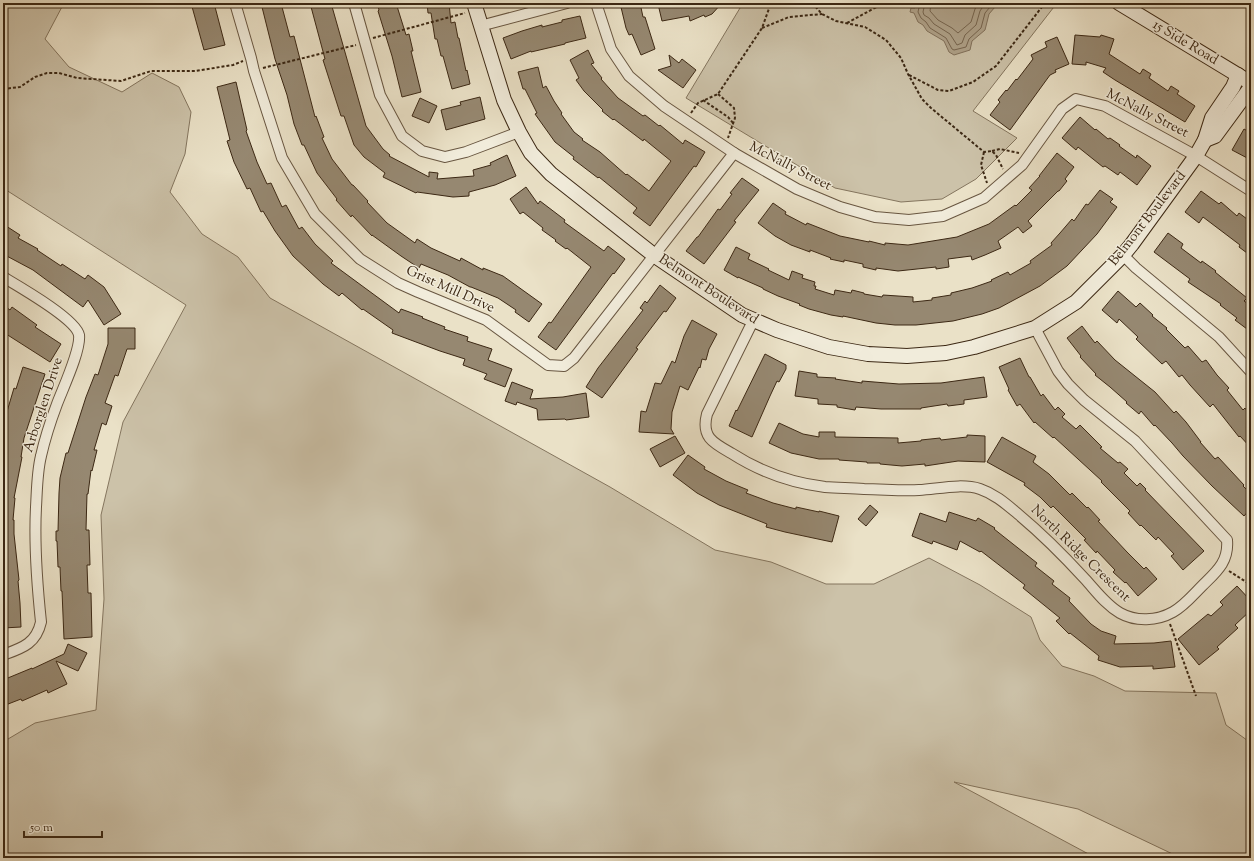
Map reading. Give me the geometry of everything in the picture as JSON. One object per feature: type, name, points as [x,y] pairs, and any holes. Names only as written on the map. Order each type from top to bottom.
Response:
[{"type":"street","name":"Grist Mill Drive","points":[[236,3],[254,71],[282,158],[315,214],[360,259],[398,283],[486,320],[548,365],[564,366],[574,358],[734,154]]},
{"type":"street","points":[[354,3],[380,95],[402,136],[422,151],[445,157],[466,152],[519,132]]},
{"type":"street","name":"Belmont Boulevard","points":[[474,3],[504,100],[531,153],[551,174],[655,256],[730,307],[753,320],[777,330],[829,347],[868,354],[907,356],[946,352],[974,347],[1035,328],[1076,302],[1123,255],[1196,156],[1205,140],[1212,118],[1233,87],[1238,75]]},
{"type":"street","points":[[480,26],[567,3]]},
{"type":"street","name":"McNally Street","points":[[596,3],[611,48],[629,76],[664,106],[734,154],[797,189],[840,207],[876,217],[909,220],[943,216],[984,198],[1022,165],[1062,108],[1076,99],[1106,106],[1196,156],[1251,191]]},
{"type":"street","name":"15 Side Road","points":[[1119,3],[1251,83]]},
{"type":"street","name":"Belmont Boulevard","points":[[1205,140],[1215,136],[1251,87]]},
{"type":"street","points":[[1123,255],[1136,268],[1219,337],[1251,372]]},
{"type":"street","name":"Arborglen Drive","points":[[3,277],[71,322],[76,328],[79,336],[73,362],[57,404],[43,450],[37,489],[35,550],[42,622],[40,630],[31,642],[23,648],[3,656]]},
{"type":"street","name":"North Ridge Crescent","points":[[753,320],[707,414],[705,427],[706,433],[716,444],[757,468],[786,478],[824,487],[918,490],[965,487],[985,491],[1007,504],[1042,534],[1059,550],[1102,598],[1119,612],[1134,619],[1151,619],[1167,615],[1179,608],[1215,573],[1225,558],[1227,551],[1227,540],[1135,441],[1084,400],[1068,384],[1058,371],[1035,328]]},
{"type":"path","points":[[686,121],[698,103],[718,94],[762,28],[771,3]]},
{"type":"path","points":[[812,3],[822,14],[836,20],[864,27],[886,40],[901,58],[922,99],[984,152],[1000,149],[1029,155]]},
{"type":"path","points":[[847,23],[884,3]]},
{"type":"path","points":[[908,74],[938,90],[949,91],[973,82],[996,66],[1045,3]]},
{"type":"path","points":[[762,28],[789,17],[822,14]]},
{"type":"path","points":[[3,89],[20,87],[35,77],[47,73],[59,73],[77,78],[122,81],[151,71],[195,71],[233,65],[251,58]]},
{"type":"path","points":[[718,94],[734,108],[735,118],[725,147]]},
{"type":"path","points":[[704,100],[728,117],[733,123]]},
{"type":"path","points":[[992,151],[996,154],[1004,171],[1010,176]]},
{"type":"path","points":[[984,152],[981,165],[991,192]]},
{"type":"path","points":[[1228,570],[1251,585]]},
{"type":"path","points":[[1169,622],[1196,696]]},
{"type":"shaded area","points":[[3,3],[64,3],[45,39],[69,67],[122,92],[152,73],[179,87],[191,112],[185,154],[170,192],[202,234],[238,257],[270,298],[610,487],[715,550],[771,562],[826,584],[874,584],[929,558],[980,585],[1031,617],[1040,640],[1062,666],[1094,676],[1125,691],[1216,693],[1226,725],[1251,743],[1251,858],[1181,858],[1078,809],[954,782],[1096,858],[3,858],[3,742],[35,723],[96,710],[104,599],[101,515],[123,422],[186,305],[3,188]]},
{"type":"shaded area","points":[[743,3],[1057,3],[973,111],[1017,138],[976,179],[942,199],[901,202],[835,188],[686,98]]},
{"type":"water","points":[[917,3],[993,3],[995,7],[989,14],[985,30],[972,41],[970,50],[954,55],[949,52],[944,41],[927,31],[923,25],[918,22],[914,13],[910,12],[911,8],[915,8]]},
{"type":"building","points":[[191,3],[214,3],[225,45],[204,50]]},
{"type":"building","points":[[261,3],[280,3],[282,7],[290,37],[294,36],[315,117],[316,116],[324,137],[322,138],[332,159],[352,185],[387,223],[415,243],[417,239],[431,248],[460,261],[461,258],[483,270],[483,268],[503,276],[542,304],[529,322],[515,312],[516,310],[498,298],[470,287],[448,275],[421,264],[419,268],[372,236],[352,215],[351,217],[336,200],[337,199],[317,173],[304,145],[302,145],[294,124],[287,95],[275,59]]},
{"type":"building","points":[[310,3],[331,3],[366,126],[383,149],[390,155],[389,156],[429,177],[429,172],[438,173],[437,179],[474,176],[473,170],[491,165],[490,163],[507,155],[516,176],[495,185],[469,192],[469,196],[453,197],[416,193],[383,177],[385,173],[364,157],[354,145],[344,116],[341,116],[323,60],[325,59]]},
{"type":"building","points":[[377,3],[396,3],[406,35],[409,34],[413,51],[411,51],[421,92],[402,97]]},
{"type":"building","points":[[427,3],[449,3],[451,23],[455,22],[470,84],[452,89],[443,56],[441,56],[437,39],[435,39],[431,13],[428,13]]},
{"type":"building","points":[[620,3],[640,3],[643,17],[645,17],[655,49],[641,55],[632,34],[629,35],[626,28]]},
{"type":"building","points":[[722,3],[712,14],[705,17],[704,15],[690,21],[689,16],[662,21],[658,4]]},
{"type":"building","points":[[580,16],[586,38],[531,51],[511,59],[503,38],[542,25],[542,27]]},
{"type":"building","points":[[1075,35],[1100,37],[1101,35],[1114,39],[1109,54],[1140,74],[1143,69],[1151,74],[1149,78],[1168,91],[1171,86],[1179,91],[1177,94],[1195,106],[1185,122],[1103,72],[1106,68],[1086,62],[1086,65],[1072,64]]},
{"type":"building","points":[[1057,37],[1069,64],[1055,70],[1056,72],[1050,75],[1010,130],[990,115],[1000,102],[998,100],[1016,79],[1017,80],[1033,59],[1031,55],[1047,47],[1045,42]]},
{"type":"building","points":[[588,50],[594,63],[591,64],[602,78],[601,79],[618,98],[643,116],[645,115],[659,126],[660,125],[683,144],[685,140],[705,152],[696,167],[694,166],[650,226],[633,213],[637,208],[599,177],[598,178],[573,159],[574,157],[555,142],[535,114],[537,113],[525,89],[523,89],[518,72],[538,67],[543,88],[546,86],[562,113],[561,114],[574,132],[626,175],[627,174],[649,191],[671,161],[644,139],[643,141],[614,119],[613,120],[602,111],[603,110],[584,91],[576,80],[579,78],[570,60]]},
{"type":"building","points":[[669,55],[679,63],[682,59],[696,70],[683,88],[658,70],[671,66]]},
{"type":"building","points":[[236,82],[246,131],[257,162],[267,184],[271,183],[282,207],[286,205],[299,229],[302,227],[315,244],[333,261],[331,263],[399,313],[401,309],[423,317],[422,318],[445,327],[444,329],[468,337],[467,341],[492,349],[488,360],[512,369],[505,387],[484,379],[487,374],[463,365],[465,359],[392,333],[393,330],[363,309],[362,310],[342,293],[339,296],[323,284],[293,256],[263,211],[261,212],[250,188],[247,189],[234,162],[227,141],[230,140],[217,87]]},
{"type":"building","points":[[480,97],[485,119],[446,130],[441,110],[461,105],[460,102]]},
{"type":"building","points":[[420,98],[437,106],[429,123],[412,116]]},
{"type":"building","points":[[1080,117],[1108,139],[1110,138],[1136,158],[1137,155],[1151,166],[1137,185],[1120,172],[1118,175],[1105,166],[1103,167],[1078,147],[1076,150],[1062,138]]},
{"type":"building","points":[[1244,129],[1251,133],[1251,160],[1232,150]]},
{"type":"building","points":[[1057,153],[1074,167],[1065,179],[1067,181],[1059,191],[1028,221],[1032,226],[1023,233],[1018,227],[998,241],[1001,248],[985,255],[972,260],[971,256],[948,259],[949,267],[898,271],[876,268],[876,270],[863,267],[863,264],[830,259],[831,258],[810,250],[810,252],[791,245],[775,236],[758,223],[773,203],[786,212],[785,214],[806,225],[807,223],[840,236],[885,245],[885,243],[908,245],[957,237],[989,224],[1015,205],[1016,206],[1032,190],[1029,188]]},
{"type":"building","points":[[742,178],[759,190],[734,221],[736,222],[704,264],[686,251],[718,209],[720,210],[732,194],[730,193]]},
{"type":"building","points":[[526,187],[538,204],[540,201],[565,220],[564,222],[604,251],[608,246],[625,259],[556,350],[538,337],[549,322],[551,323],[591,267],[567,248],[566,249],[555,241],[556,240],[542,230],[543,228],[523,212],[520,214],[510,199]]},
{"type":"building","points":[[1100,190],[1113,199],[1110,202],[1117,207],[1097,234],[1067,266],[1040,286],[999,308],[953,321],[916,325],[895,325],[831,315],[799,305],[800,304],[778,296],[724,270],[736,247],[750,254],[748,259],[769,269],[768,270],[789,280],[792,271],[803,275],[802,278],[815,282],[815,289],[834,295],[835,290],[851,293],[852,290],[882,297],[883,295],[913,297],[913,302],[932,300],[932,298],[951,295],[951,293],[992,281],[991,280],[1008,272],[1010,275],[1031,263],[1030,261],[1052,245],[1051,243],[1072,219],[1074,221],[1086,204],[1088,205]]},
{"type":"building","points":[[1201,191],[1219,204],[1221,202],[1237,216],[1239,213],[1251,222],[1251,256],[1239,247],[1240,245],[1203,217],[1199,223],[1185,212]]},
{"type":"building","points":[[3,224],[20,235],[18,238],[38,249],[37,250],[61,266],[62,264],[85,279],[88,275],[104,287],[121,314],[104,325],[88,300],[83,307],[33,270],[3,254]]},
{"type":"building","points":[[1168,233],[1183,244],[1181,248],[1201,263],[1202,261],[1216,271],[1215,272],[1247,298],[1244,301],[1251,306],[1251,332],[1235,320],[1237,318],[1220,305],[1221,304],[1188,282],[1190,279],[1154,252]]},
{"type":"building","points":[[660,285],[676,298],[666,312],[664,311],[636,348],[638,349],[602,398],[586,387],[598,368],[643,310],[640,308],[645,301],[647,303]]},
{"type":"building","points":[[1118,291],[1136,307],[1140,303],[1153,315],[1152,316],[1167,328],[1166,329],[1185,348],[1188,346],[1202,362],[1206,360],[1229,388],[1227,390],[1243,410],[1245,408],[1251,416],[1251,448],[1240,436],[1239,437],[1213,404],[1210,407],[1182,375],[1179,377],[1166,361],[1162,364],[1136,339],[1138,337],[1119,319],[1117,323],[1102,310]]},
{"type":"building","points":[[3,305],[10,310],[12,307],[37,325],[35,327],[61,344],[50,362],[3,332]]},
{"type":"building","points":[[692,320],[717,334],[709,349],[706,360],[702,359],[700,368],[699,367],[688,390],[680,386],[672,412],[671,429],[674,434],[639,432],[641,411],[646,412],[655,383],[661,384],[672,361],[675,363],[684,336]]},
{"type":"building","points":[[1082,326],[1095,343],[1097,341],[1115,360],[1155,392],[1174,413],[1176,411],[1215,459],[1218,457],[1244,485],[1243,486],[1251,494],[1251,508],[1244,516],[1212,486],[1141,411],[1139,414],[1095,375],[1096,374],[1080,357],[1081,356],[1067,338]]},
{"type":"building","points":[[108,328],[135,328],[135,349],[127,349],[118,376],[115,375],[105,403],[112,406],[106,425],[102,423],[94,450],[97,450],[92,471],[91,470],[87,494],[86,530],[89,530],[90,565],[87,565],[88,593],[91,593],[92,637],[64,639],[62,591],[56,541],[56,531],[58,531],[60,478],[66,453],[68,453],[86,397],[95,374],[98,375],[108,344]]},
{"type":"building","points":[[765,354],[786,365],[786,369],[779,382],[777,381],[752,437],[729,426]]},
{"type":"building","points":[[1020,358],[1029,377],[1041,396],[1043,394],[1055,410],[1058,407],[1065,414],[1062,417],[1076,429],[1080,425],[1102,447],[1100,448],[1128,469],[1124,473],[1137,486],[1140,483],[1204,551],[1183,570],[1171,556],[1174,554],[1158,537],[1156,540],[1141,525],[1140,526],[1128,513],[1130,511],[1101,482],[1102,481],[1054,437],[1053,438],[1035,422],[1034,423],[1020,404],[1017,406],[1008,390],[1009,389],[999,367]]},
{"type":"building","points":[[23,367],[45,374],[24,438],[14,498],[13,520],[19,580],[21,627],[3,628],[3,425],[14,388],[16,389]]},
{"type":"building","points":[[799,371],[817,374],[817,377],[836,378],[835,379],[862,383],[862,381],[899,384],[941,383],[984,377],[987,397],[964,400],[964,404],[948,406],[947,404],[921,409],[881,409],[856,407],[855,410],[837,407],[837,405],[818,404],[818,399],[795,396]]},
{"type":"building","points":[[512,382],[533,390],[530,399],[563,397],[586,393],[589,417],[566,420],[538,420],[537,409],[517,402],[516,405],[505,401]]},
{"type":"building","points":[[779,423],[803,434],[819,437],[819,432],[835,432],[835,437],[898,438],[898,443],[940,438],[941,440],[967,437],[967,435],[985,436],[985,462],[958,461],[925,466],[925,464],[902,466],[839,459],[819,459],[791,453],[769,443]]},
{"type":"building","points":[[675,436],[685,453],[660,467],[650,449]]},
{"type":"building","points":[[1002,437],[1036,456],[1033,462],[1049,474],[1070,495],[1072,493],[1087,508],[1088,507],[1100,520],[1098,521],[1127,552],[1144,569],[1146,567],[1157,579],[1138,596],[1126,582],[1125,583],[1113,572],[1115,570],[1097,551],[1096,553],[1084,540],[1086,539],[1053,506],[1051,508],[1040,497],[1024,485],[1025,483],[987,462]]},
{"type":"building","points":[[688,455],[705,467],[704,469],[726,481],[748,490],[746,493],[773,503],[796,509],[796,507],[839,516],[832,542],[766,527],[767,524],[719,505],[697,493],[673,475]]},
{"type":"building","points":[[870,505],[878,512],[866,526],[858,519]]},
{"type":"building","points":[[949,512],[976,521],[978,518],[995,528],[994,529],[1037,563],[1035,566],[1054,581],[1052,584],[1070,598],[1069,601],[1091,624],[1101,631],[1116,636],[1114,644],[1171,641],[1175,667],[1153,669],[1153,666],[1120,667],[1098,660],[1099,656],[1070,633],[1069,634],[1056,621],[1060,618],[1023,588],[1025,585],[981,551],[980,552],[960,541],[957,550],[933,541],[932,544],[912,536],[920,513],[946,522]]},
{"type":"building","points":[[1237,586],[1251,601],[1251,610],[1235,625],[1238,628],[1217,647],[1219,649],[1199,665],[1178,639],[1208,614],[1211,616],[1223,605],[1220,602]]},
{"type":"building","points":[[68,644],[87,653],[78,671],[56,661],[67,684],[48,693],[47,690],[22,701],[21,699],[3,706],[3,680],[32,669],[64,654]]}]
